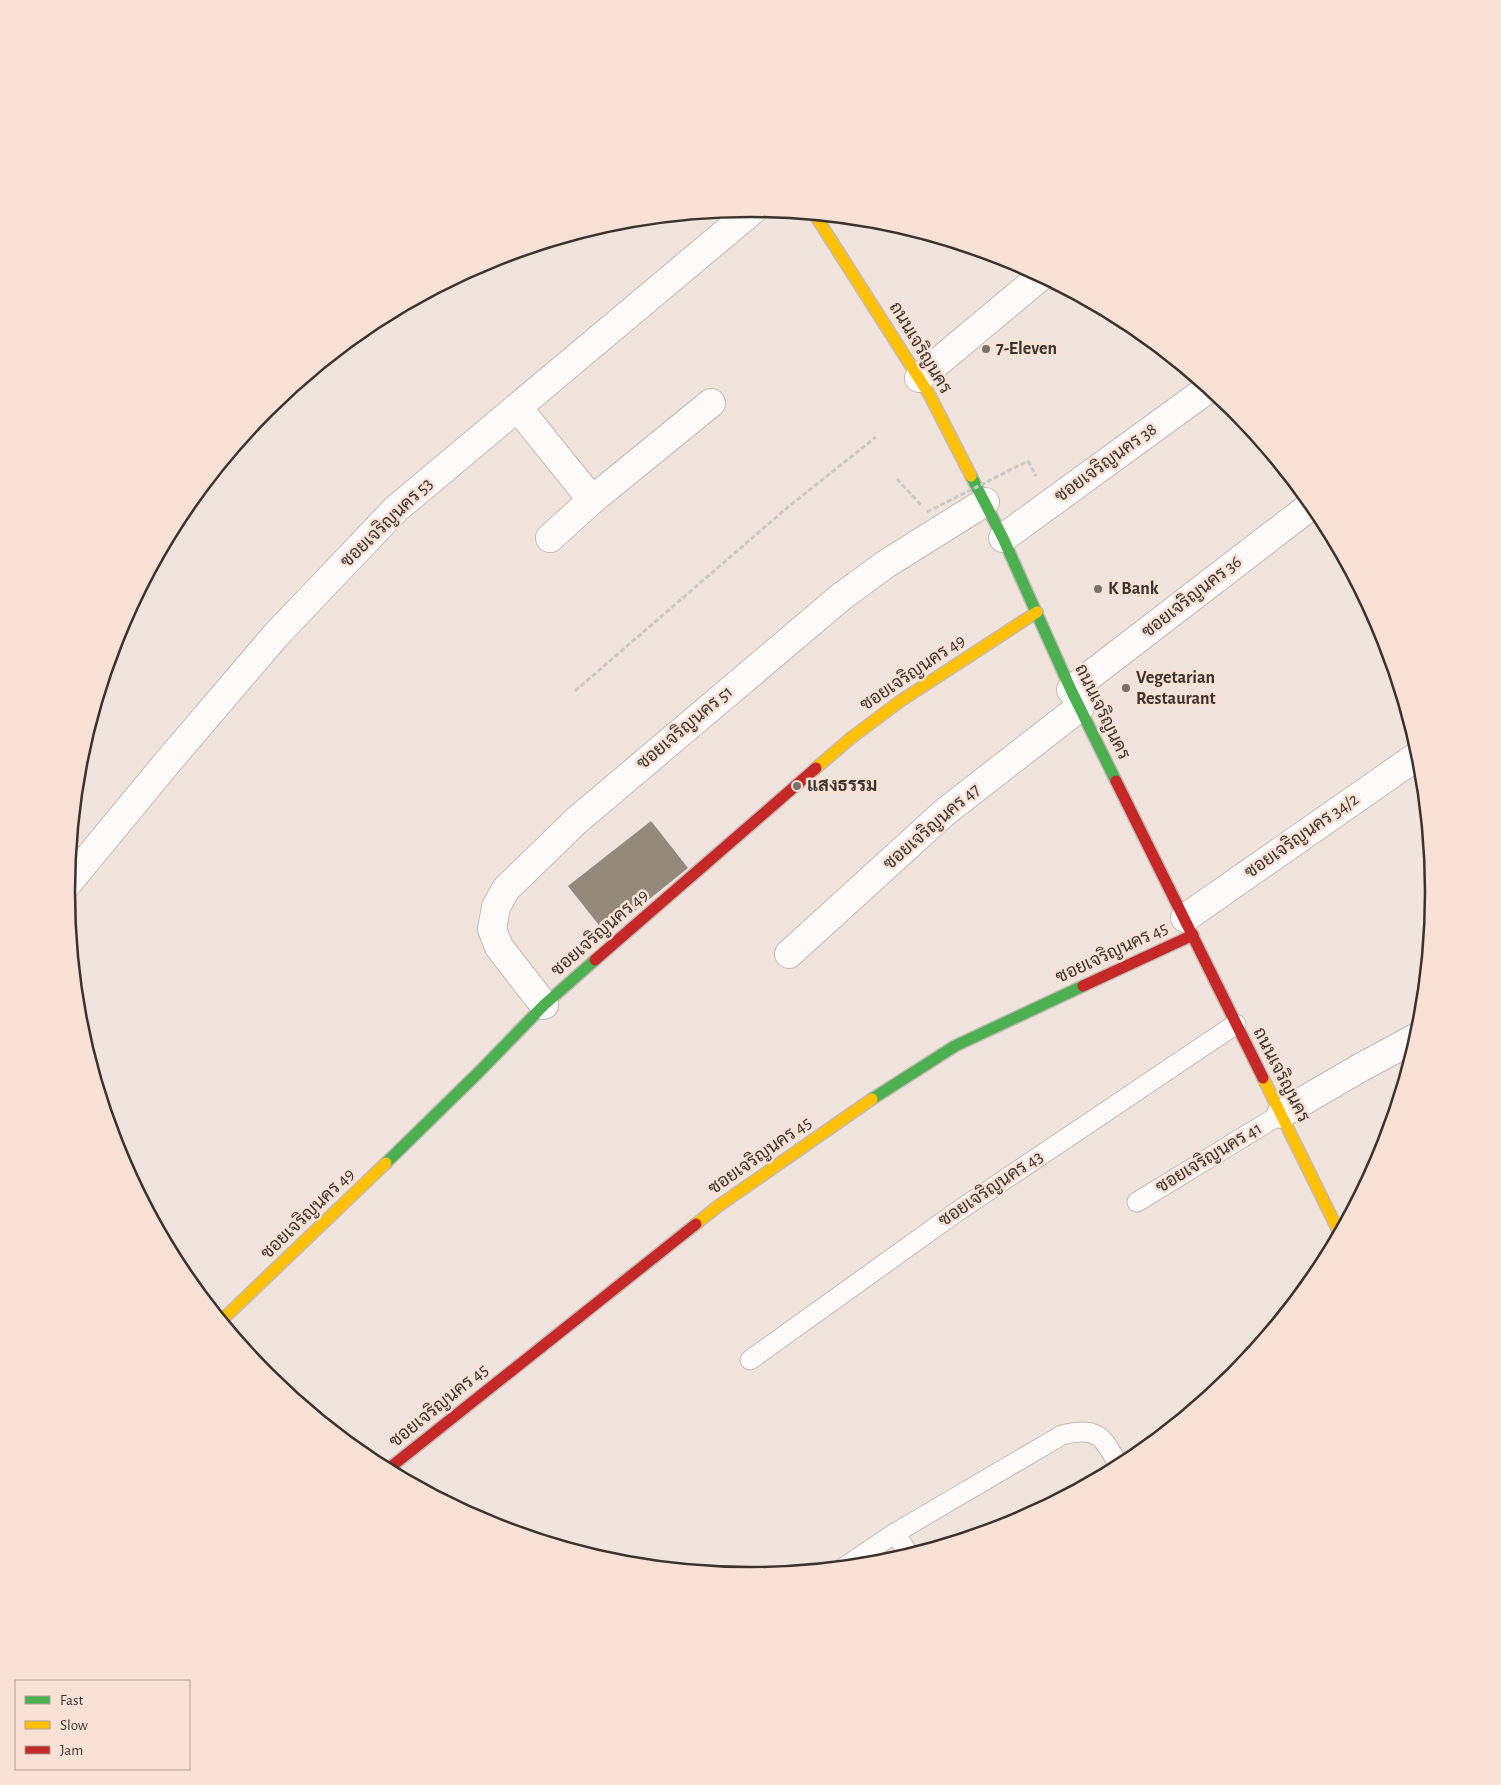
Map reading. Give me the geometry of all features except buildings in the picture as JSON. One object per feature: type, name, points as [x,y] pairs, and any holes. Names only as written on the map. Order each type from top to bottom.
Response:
[{"type":"street","name":"ซอยเจริญนคร 53","points":[[75,874],[282,628],[396,509],[744,217]]},
{"type":"street","name":"ถนนเจริญนคร","points":[[819,221],[919,378],[985,502],[1076,699],[1337,1228]]},
{"type":"street","points":[[919,378],[1036,281]]},
{"type":"street","name":"ซอยเจริญนคร 38","points":[[1003,538],[1203,392]]},
{"type":"street","points":[[550,538],[592,500],[711,403]]},
{"type":"street","points":[[518,408],[592,500]]},
{"type":"street","name":"ซอยเจริญนคร 51","points":[[544,1005],[499,947],[492,929],[496,907],[506,889],[576,821],[841,597],[886,564],[985,502]]},
{"type":"street","name":"ซอยเจริญนคร 36","points":[[1076,699],[1306,509]]},
{"type":"street","name":"ซอยเจริญนคร 49","points":[[225,1316],[396,1153],[544,1005],[851,738],[898,702],[1037,612]]},
{"type":"street","name":"ซอยเจริญนคร 47","points":[[789,954],[945,812],[1076,699]]},
{"type":"street","name":"ซอยเจริญนคร 34/2","points":[[1189,926],[1413,759]]},
{"type":"street","name":"ซอยเจริญนคร 45","points":[[393,1465],[716,1207],[869,1101],[955,1046],[1189,926]]},
{"type":"street","points":[[1281,1114],[1409,1041]]},
{"type":"lane","name":"ซอยเจริญนคร 43","points":[[750,1360],[958,1211],[1236,1024]]},
{"type":"lane","name":"ซอยเจริญนคร 41","points":[[1137,1202],[1281,1114]]},
{"type":"lane","points":[[856,1559],[895,1533],[1062,1435],[1080,1431],[1095,1433],[1103,1438],[1116,1460]]},
{"type":"lane","points":[[895,1533],[906,1549]]},
{"type":"path","points":[[575,691],[788,507],[876,437]]},
{"type":"path","points":[[898,479],[926,512],[1028,461]]},
{"type":"traffic: fast","points":[[971,476],[1003,538],[1071,690],[1116,781]]},
{"type":"traffic: fast","points":[[386,1163],[544,1005],[595,960]]},
{"type":"traffic: fast","points":[[872,1099],[955,1046],[1083,986]]},
{"type":"traffic: slow","points":[[819,221],[929,394],[971,476]]},
{"type":"traffic: slow","points":[[816,768],[851,738],[899,702],[1037,612]]},
{"type":"traffic: slow","points":[[1263,1078],[1337,1228]]},
{"type":"traffic: slow","points":[[696,1224],[717,1207],[872,1099]]},
{"type":"traffic: slow","points":[[225,1317],[386,1163]]},
{"type":"traffic: jam","points":[[595,960],[816,768]]},
{"type":"traffic: jam","points":[[1116,781],[1263,1078]]},
{"type":"traffic: jam","points":[[1083,986],[1193,935]]},
{"type":"traffic: jam","points":[[393,1465],[696,1224]]},
{"type":"place","name":"7-Eleven","points":[[986,349]]},
{"type":"place","name":"K Bank","points":[[1098,589]]},
{"type":"place","name":"Vegetarian Restaurant","points":[[1126,688]]},
{"type":"place","name":"แสงธรรม","points":[[797,786]]}]
